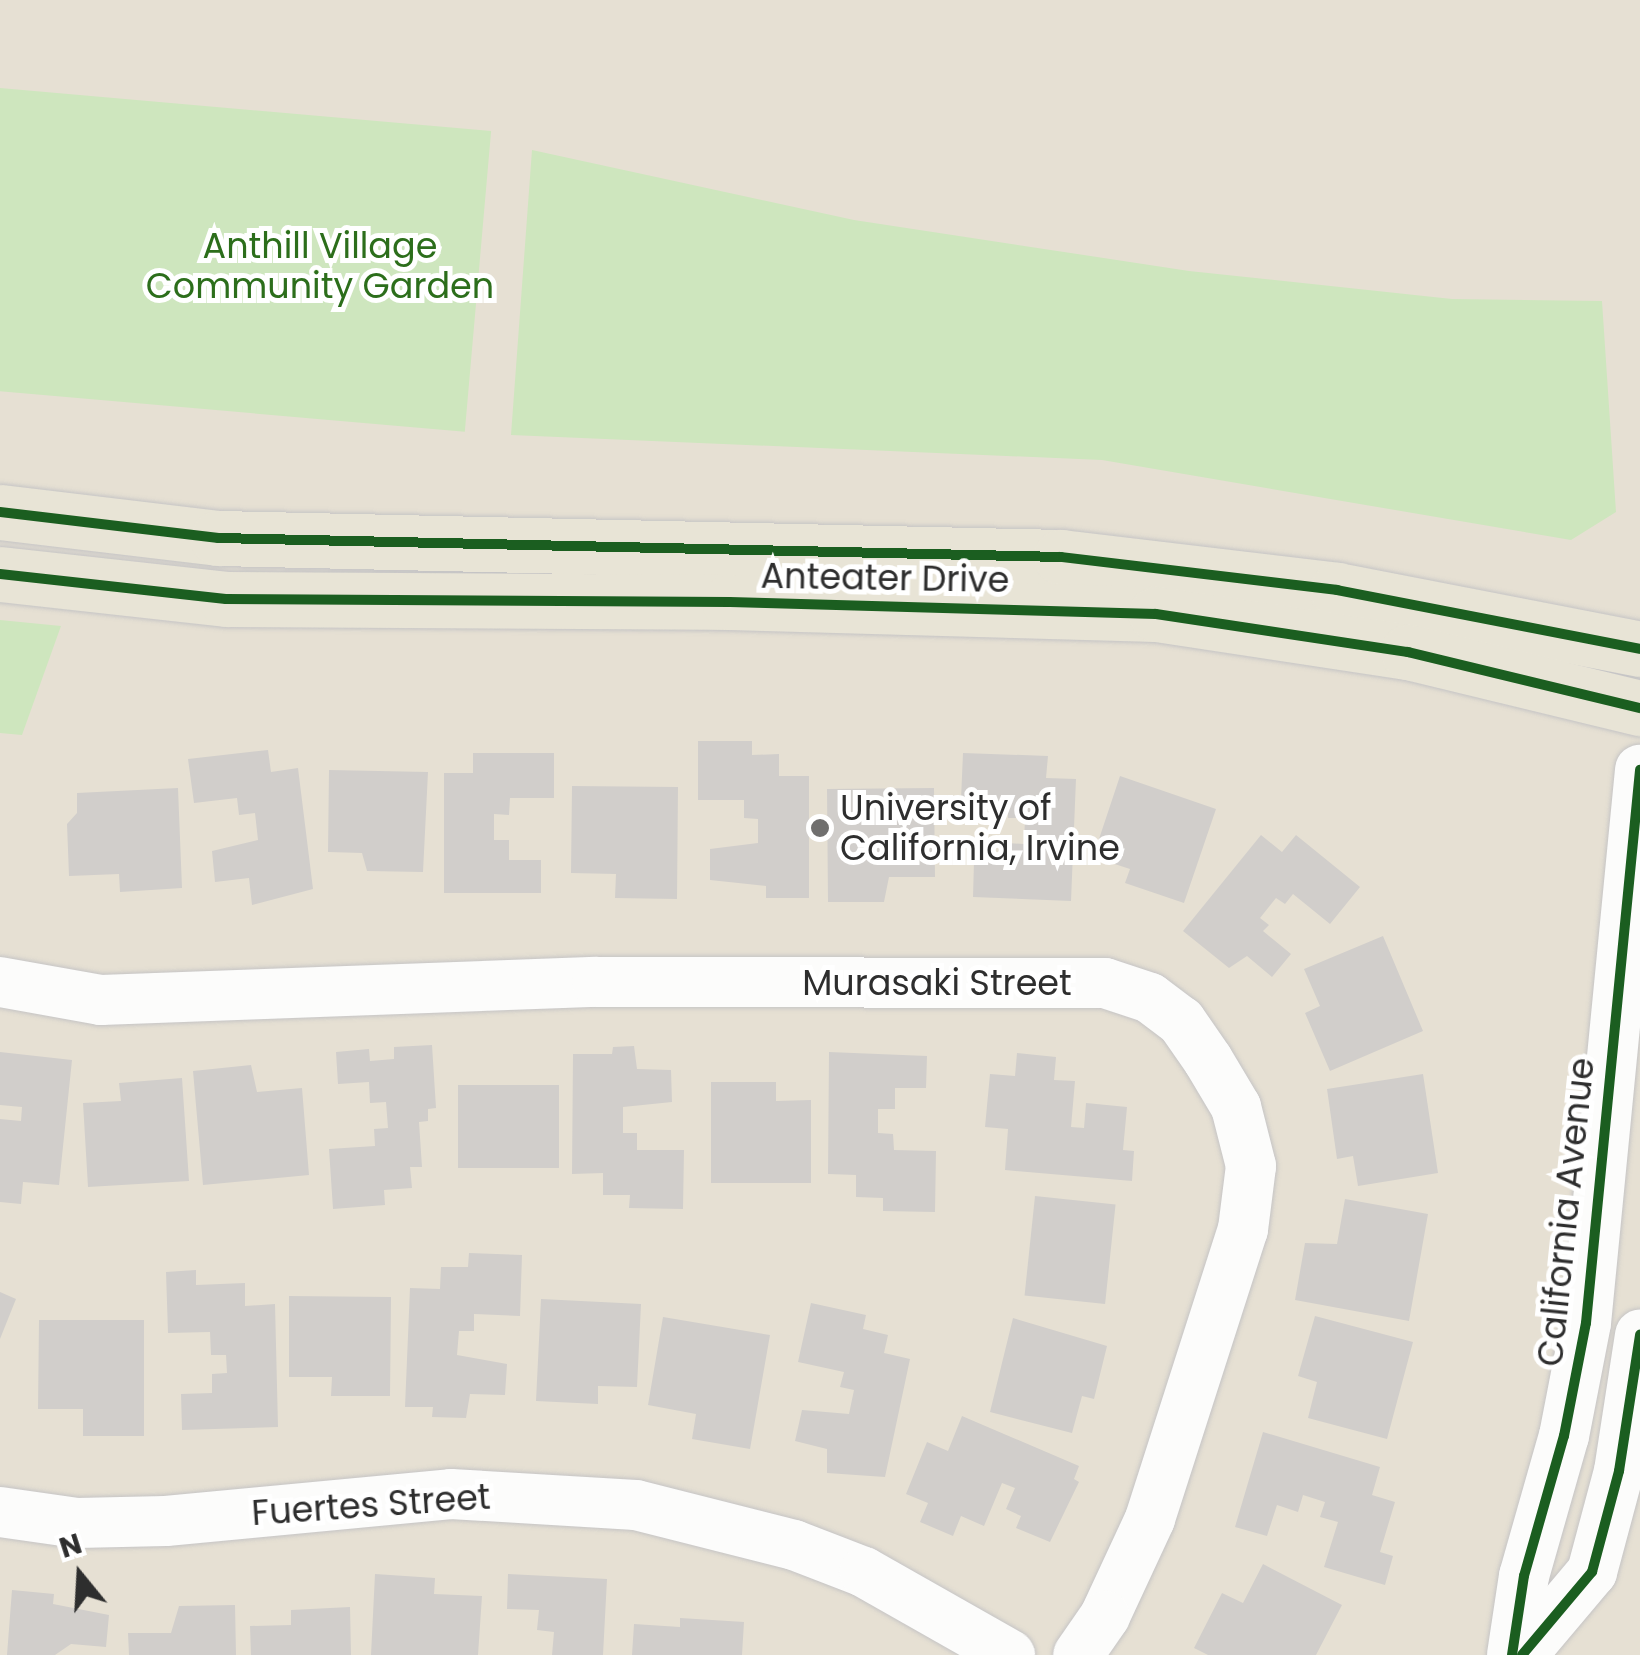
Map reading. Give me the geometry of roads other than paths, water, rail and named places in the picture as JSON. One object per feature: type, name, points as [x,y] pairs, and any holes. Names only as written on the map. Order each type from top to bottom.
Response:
[{"type":"main road","name":"Anteater Drive","points":[[0,512],[218,538],[1080,559],[1336,590],[1640,649]]},
{"type":"main road","name":"Anteater Drive","points":[[0,574],[226,599],[748,602],[1156,614],[1408,652],[1640,708]]},
{"type":"street","name":"California Avenue","points":[[1512,1655],[1524,1576],[1564,1436],[1586,1323],[1640,770]]},
{"type":"street","name":"Murasaki Street","points":[[0,982],[101,1000],[597,982],[1105,983],[1150,998],[1181,1021],[1236,1107],[1250,1166],[1243,1229],[1150,1519],[1105,1616],[1078,1655]]},
{"type":"street","points":[[1522,1655],[1592,1572],[1619,1471],[1640,1335]]},
{"type":"street","name":"Fuertes Street","points":[[0,1512],[78,1523],[166,1520],[452,1494],[636,1505],[794,1545],[864,1572],[1010,1655]]},
{"type":"place","name":"University of California, Irvine","points":[[820,828]]},
{"type":"park label","name":"Anthill Village Community Garden","points":[[320,266]]}]
